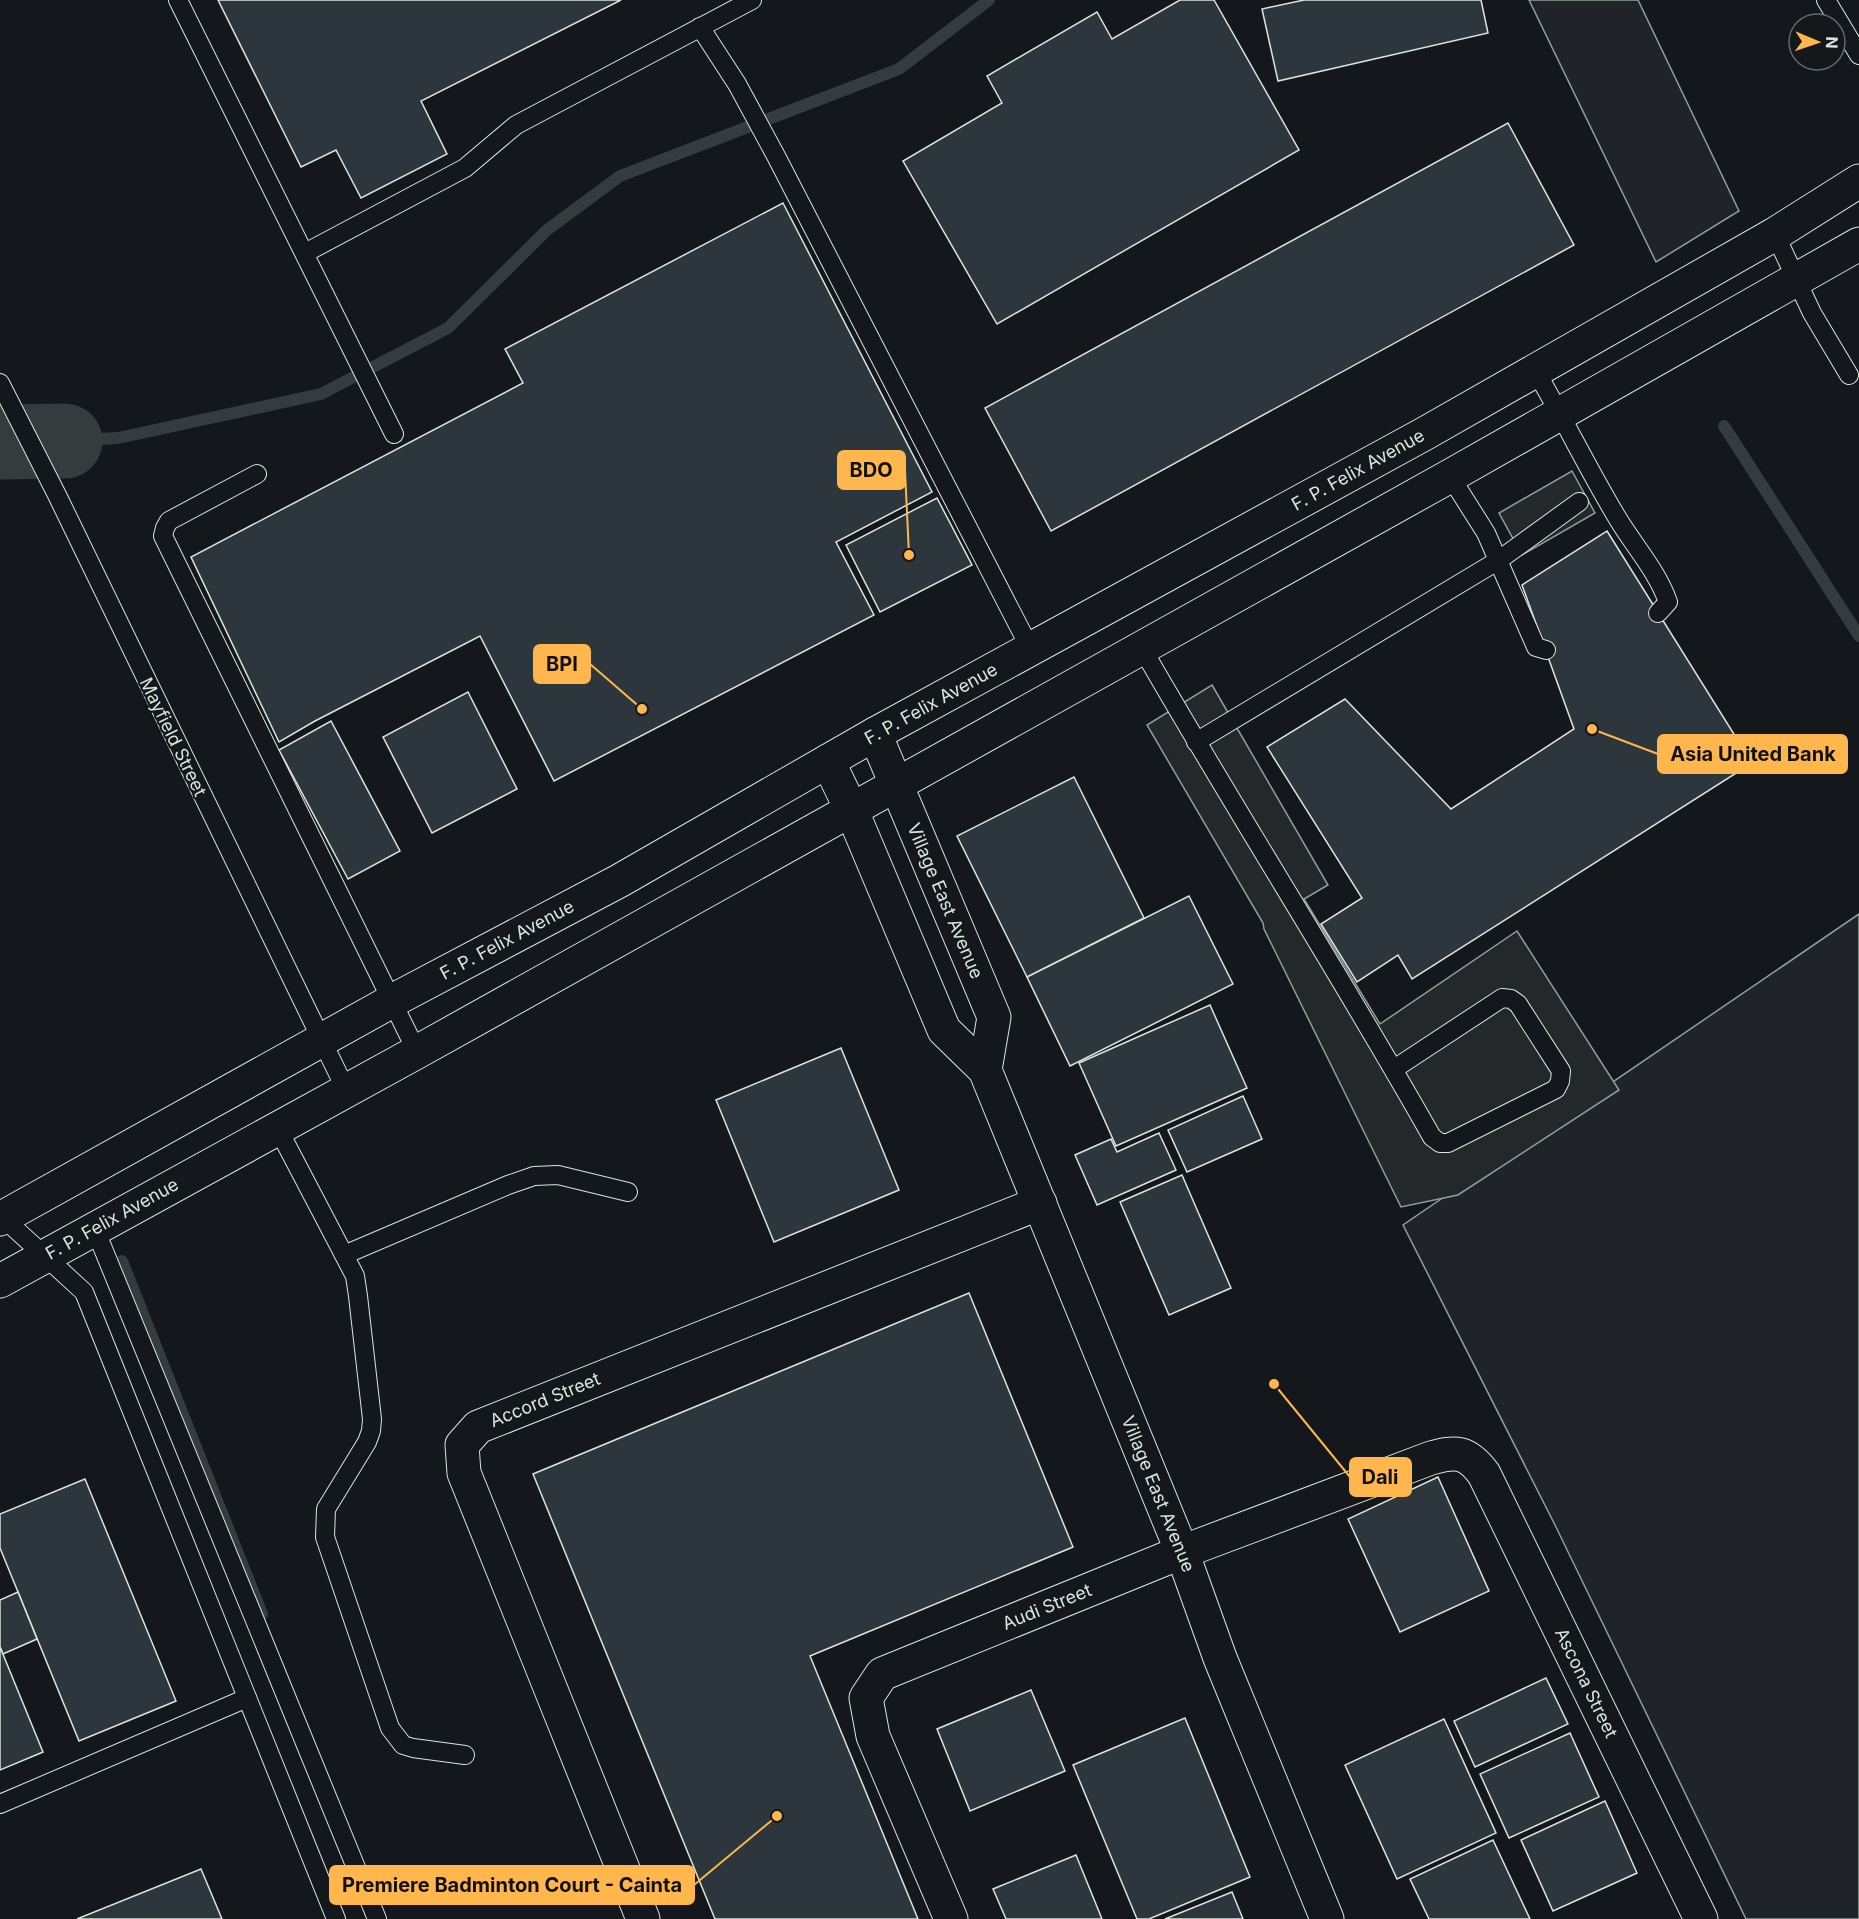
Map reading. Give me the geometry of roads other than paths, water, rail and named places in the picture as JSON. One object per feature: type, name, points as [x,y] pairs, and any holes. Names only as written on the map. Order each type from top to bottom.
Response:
[{"type":"main road","name":"F. P. Felix Avenue","points":[[1,1217],[392,1001],[619,881],[875,734],[1424,434],[1775,234],[1859,181]]},
{"type":"main road","name":"F. P. Felix Avenue","points":[[0,1281],[417,1052],[1450,477],[1859,244]]},
{"type":"main road","name":"Village East Avenue","points":[[875,734],[994,1017],[985,1071]]},
{"type":"main road","name":"Village East Avenue","points":[[828,761],[851,809],[944,1030],[985,1071],[1182,1552],[1221,1658],[1327,1919]]},
{"type":"main road","points":[[886,893],[932,871]]},
{"type":"main road","name":"Accord Street","points":[[643,1919],[464,1473],[462,1445],[478,1427],[1040,1203]]},
{"type":"main road","name":"Audi Street","points":[[951,1919],[873,1736],[866,1698],[882,1674],[1182,1552],[1431,1458],[1447,1454],[1462,1455]]},
{"type":"main road","name":"Ascona Street","points":[[1462,1455],[1474,1461],[1484,1474],[1701,1919]]},
{"type":"lane","points":[[178,0],[394,434]]},
{"type":"lane","points":[[304,253],[465,168],[516,125],[752,0]]},
{"type":"lane","points":[[1826,0],[1859,55]]},
{"type":"lane","points":[[700,27],[737,84],[776,156],[1031,650]]},
{"type":"lane","points":[[1775,234],[1812,313],[1849,375]]},
{"type":"lane","points":[[1535,370],[1618,519],[1662,584],[1668,602],[1658,613]]},
{"type":"lane","name":"Mayfield Street","points":[[0,383],[57,495],[346,1090]]},
{"type":"lane","points":[[257,474],[169,521],[163,536],[417,1052]]},
{"type":"lane","points":[[1450,477],[1486,533],[1536,646],[1546,650]]},
{"type":"lane","points":[[1196,742],[1499,560],[1579,502]]},
{"type":"lane","points":[[1142,648],[1196,742],[1394,1069],[1432,1137],[1440,1143],[1448,1143],[1556,1089],[1561,1071],[1518,1004],[1510,999],[1502,998],[1394,1069]]},
{"type":"lane","points":[[278,1127],[355,1276],[372,1419],[367,1442],[326,1509],[325,1537],[390,1728],[404,1745],[465,1755]]},
{"type":"lane","points":[[344,1255],[534,1176],[558,1175],[628,1192]]},
{"type":"lane","points":[[1,1217],[84,1292],[336,1919]]},
{"type":"lane","points":[[95,1228],[377,1919]]},
{"type":"lane","points":[[0,1804],[247,1698]]},
{"type":"waterway","points":[[65,441],[118,438],[321,394],[448,328],[547,230],[620,176],[899,69],[989,0]]},
{"type":"waterway","points":[[1724,426],[1859,636]]},
{"type":"waterway","points":[[0,442],[65,441]]},
{"type":"waterway","points":[[122,1261],[262,1614]]},
{"type":"place","name":"BDO","points":[[909,555]]},
{"type":"place","name":"BPI","points":[[642,709]]},
{"type":"place","name":"Asia United Bank","points":[[1592,729]]},
{"type":"place","name":"Dali","points":[[1274,1384]]},
{"type":"place","name":"Premiere Badminton Court - Cainta","points":[[777,1816]]}]
